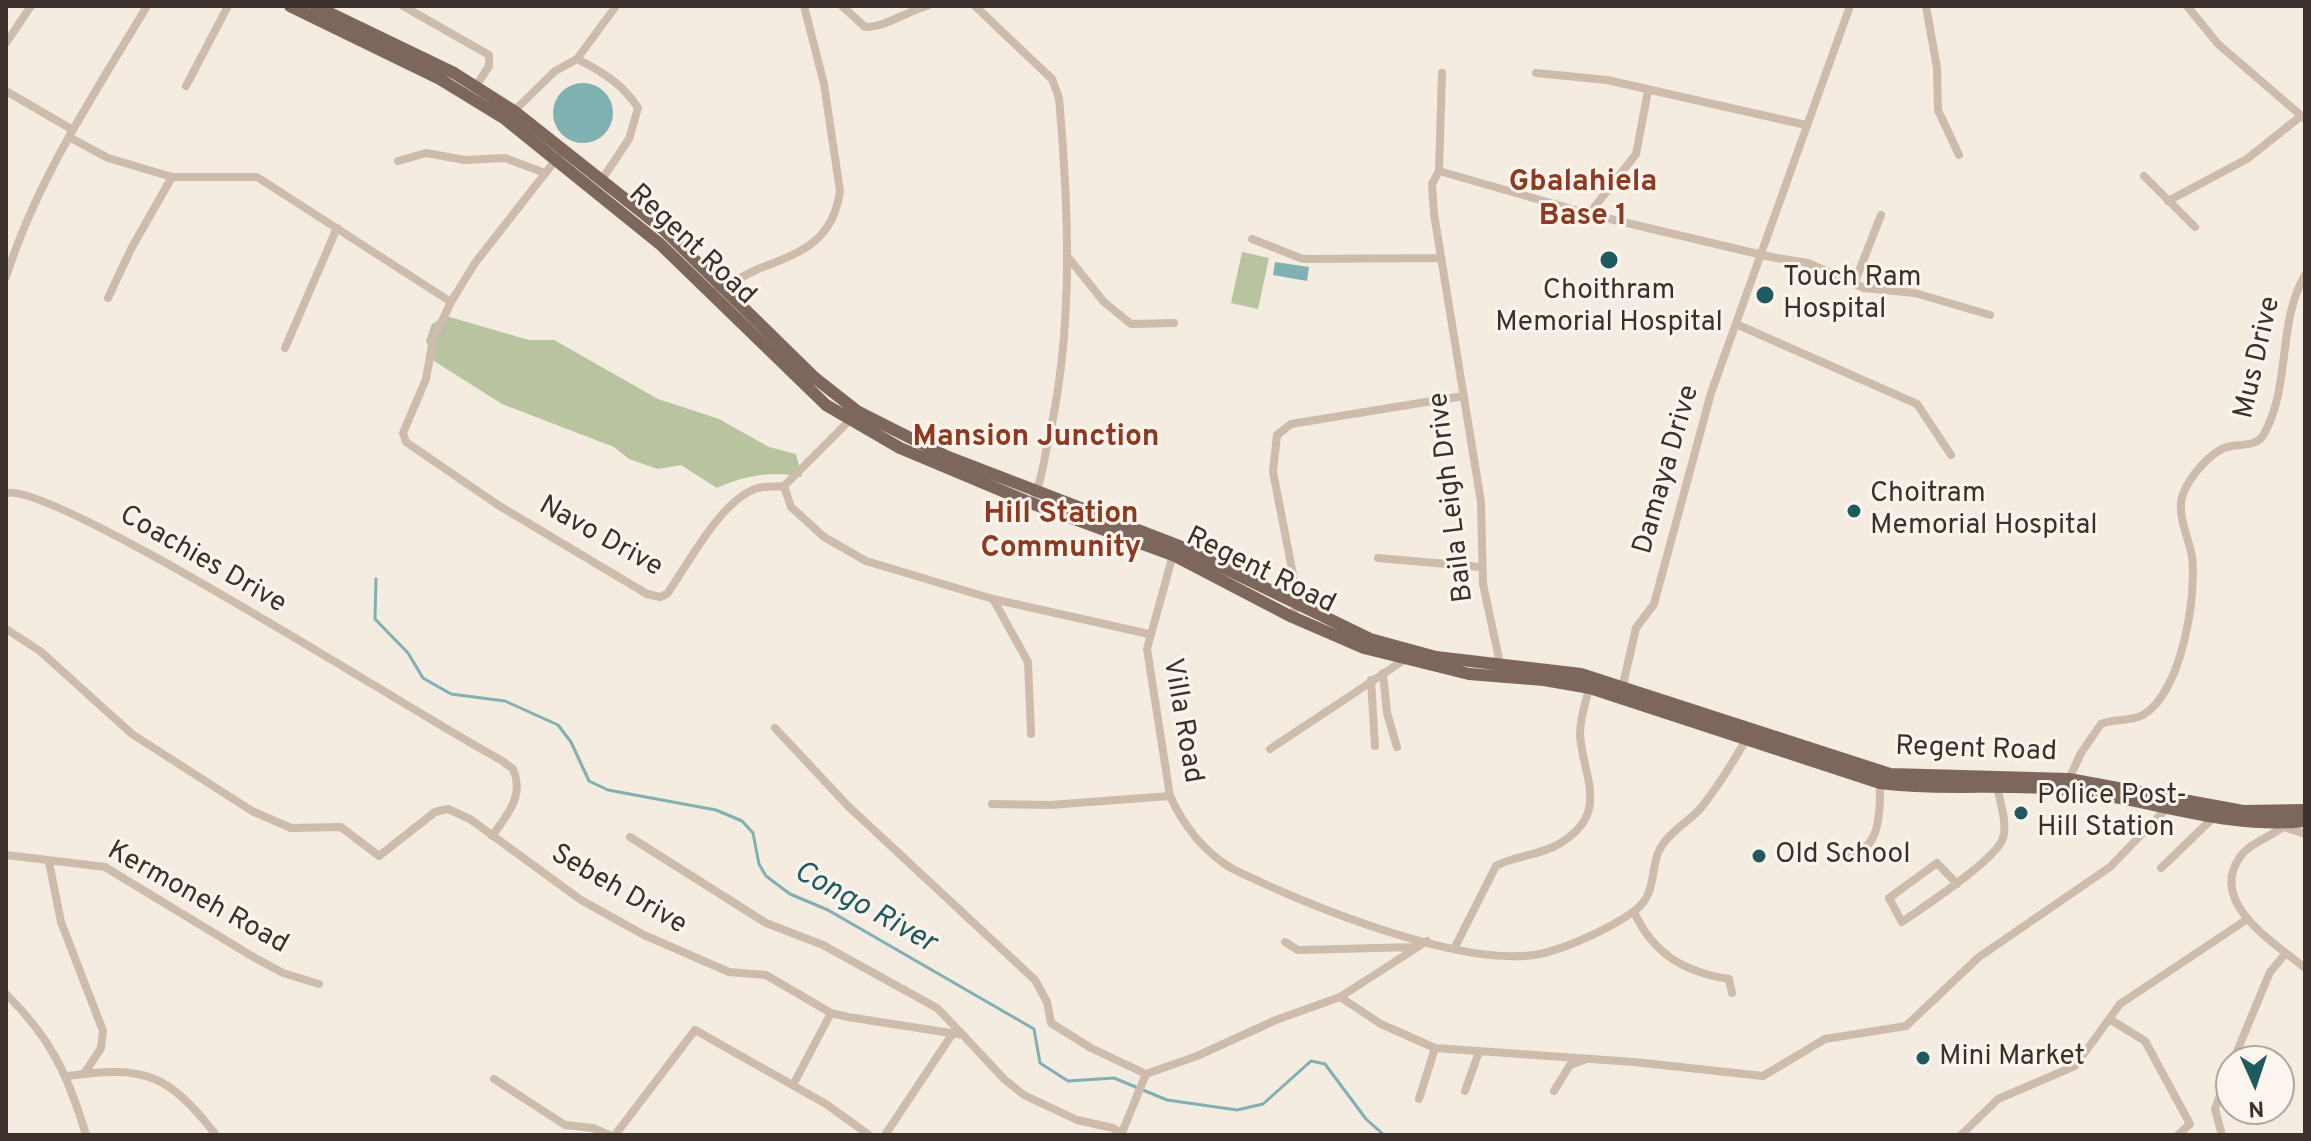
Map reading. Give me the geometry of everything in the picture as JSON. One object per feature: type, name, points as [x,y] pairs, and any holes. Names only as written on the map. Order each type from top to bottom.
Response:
[{"type":"main road","name":"Regent Road","points":[[290,6],[310,9],[475,99],[601,181],[663,229],[854,416]]},
{"type":"main road","name":"Regent Road","points":[[345,28],[476,86],[514,111],[660,244],[808,389],[900,448],[1175,550],[1370,639],[1501,670]]},
{"type":"main road","name":"Regent Road","points":[[1175,550],[1290,616],[1364,648],[1404,660],[1591,682],[1880,777],[2067,790],[2213,818],[2286,825],[2302,814]]},
{"type":"main road","name":"Regent Road","points":[[1997,783],[2069,779],[2243,811],[2302,814]]},
{"type":"street","points":[[6,43],[31,6]]},
{"type":"street","points":[[6,277],[16,246],[71,134],[147,6]]},
{"type":"street","points":[[186,86],[228,6]]},
{"type":"street","points":[[403,6],[489,55],[489,66],[476,86]]},
{"type":"street","points":[[514,111],[555,71],[577,59],[616,6]]},
{"type":"street","points":[[708,290],[803,252],[823,233],[838,207],[840,191],[824,84],[804,6]]},
{"type":"street","points":[[842,6],[865,27],[883,25],[905,11],[927,6]]},
{"type":"street","points":[[975,6],[1052,79],[1057,88],[1064,156],[1067,255],[1062,379],[1034,498]]},
{"type":"street","name":"Damaya Drive","points":[[1621,691],[1636,628],[1654,604],[1711,393],[1850,6]]},
{"type":"street","points":[[1926,6],[1937,68],[1940,119],[1959,155]]},
{"type":"street","points":[[2168,201],[2235,166],[2303,117],[2241,65],[2190,10]]},
{"type":"street","points":[[577,59],[602,71],[623,88],[638,108],[629,139],[601,181]]},
{"type":"street","name":"Baila Leigh Drive","points":[[1442,73],[1439,171],[1433,179],[1432,191],[1440,258],[1481,502],[1481,567],[1501,670]]},
{"type":"street","points":[[1536,73],[1607,80],[1806,125]]},
{"type":"street","points":[[6,91],[108,158],[172,177],[257,177],[451,302],[475,263],[560,155]]},
{"type":"street","points":[[1589,214],[1636,154],[1648,91]]},
{"type":"street","points":[[398,161],[426,153],[465,160],[505,158],[545,173]]},
{"type":"street","points":[[1439,171],[1589,214],[1808,263],[1854,284],[1915,293],[1990,315]]},
{"type":"street","points":[[2144,176],[2195,227]]},
{"type":"street","points":[[108,298],[131,249],[172,177]]},
{"type":"street","points":[[1854,284],[1881,215]]},
{"type":"street","points":[[285,348],[337,228]]},
{"type":"street","points":[[1252,239],[1303,259],[1440,258]]},
{"type":"street","points":[[1067,255],[1098,296],[1131,324],[1174,323]]},
{"type":"street","name":"Mus Drive","points":[[2069,779],[2101,724],[2140,716],[2154,705],[2173,680],[2193,572],[2181,500],[2190,480],[2220,450],[2251,444],[2264,436],[2277,399],[2294,301],[2305,275]]},
{"type":"street","name":"Navo Drive","points":[[451,302],[433,340],[426,379],[403,433],[406,442],[498,505],[612,570],[647,594],[660,597],[667,594],[721,516],[741,497],[759,488],[784,486]]},
{"type":"street","points":[[1736,324],[1917,404],[1951,455]]},
{"type":"street","points":[[1290,616],[1299,605],[1273,472],[1277,435],[1291,424],[1463,396]]},
{"type":"street","points":[[854,416],[784,486],[791,507],[824,537],[866,561],[993,599],[1149,634]]},
{"type":"street","name":"Coachies Drive","points":[[6,493],[23,494],[50,505],[146,552],[513,769],[518,780],[515,803],[492,836]]},
{"type":"street","name":"Villa Road","points":[[1175,550],[1149,634],[1148,672],[1170,796],[1193,835],[1211,855],[1231,868],[1328,909],[1427,941],[1496,954],[1544,953],[1634,912]]},
{"type":"street","points":[[1378,558],[1481,567]]},
{"type":"street","points":[[993,599],[1028,662],[1031,734]]},
{"type":"street","name":"Sebeh Drive","points":[[6,629],[40,651],[116,721],[270,820],[301,829],[341,827],[374,855],[383,855],[442,809],[470,819],[581,900],[644,935],[718,969],[766,975],[831,1013],[958,1034]]},
{"type":"street","points":[[1270,749],[1404,660]]},
{"type":"street","points":[[1383,673],[1389,725],[1397,747]]},
{"type":"street","points":[[1371,680],[1375,746]]},
{"type":"street","points":[[1455,947],[1496,866],[1536,856],[1561,844],[1576,831],[1586,814],[1591,794],[1591,775],[1580,733],[1591,682]]},
{"type":"street","points":[[775,728],[870,828],[1035,980],[1047,1002],[1051,1023],[1144,1078]]},
{"type":"street","points":[[1732,993],[1729,979],[1697,971],[1656,946],[1634,912],[1653,886],[1658,853],[1674,832],[1699,810],[1748,735]]},
{"type":"street","points":[[1837,856],[1858,854],[1870,844],[1880,819],[1880,777]]},
{"type":"street","points":[[1957,884],[1937,863],[1889,898],[1902,922],[1957,884],[2003,839],[1997,783]]},
{"type":"street","points":[[992,804],[1050,805],[1170,796]]},
{"type":"street","points":[[1340,997],[1381,1024],[1435,1048],[1763,1076],[1825,1039],[1899,1030],[1979,957],[2110,867],[2167,808]]},
{"type":"street","points":[[2161,868],[2213,818]]},
{"type":"street","points":[[2305,834],[2286,825],[2240,857],[2235,868],[2235,894],[2246,920],[2305,968]]},
{"type":"street","points":[[630,837],[766,923],[823,945],[937,1008],[958,1034],[1024,1095],[1077,1120],[1122,1134],[1144,1078],[1276,1020],[1340,997],[1427,941]]},
{"type":"street","name":"Kermoneh Road","points":[[6,855],[105,867],[148,897],[214,931],[255,958],[283,973],[319,984]]},
{"type":"street","points":[[49,862],[61,922],[103,1031],[101,1048],[84,1074]]},
{"type":"street","points":[[1968,1132],[1998,1099],[2075,1066],[2120,1004],[2246,920]]},
{"type":"street","points":[[1285,942],[1298,950],[1416,947]]},
{"type":"street","points":[[2240,1045],[2270,972],[2286,953]]},
{"type":"street","points":[[6,994],[46,1037],[68,1076],[86,1135]]},
{"type":"street","points":[[793,1085],[831,1013]]},
{"type":"street","points":[[2111,1020],[2145,1041],[2190,1124],[2178,1135]]},
{"type":"street","points":[[494,1079],[565,1125],[593,1128],[612,1135],[695,1030],[850,1119],[869,1135]]},
{"type":"street","points":[[885,1135],[958,1034]]},
{"type":"street","points":[[1419,1099],[1435,1048]]},
{"type":"street","points":[[1465,1091],[1479,1052]]},
{"type":"street","points":[[1554,1091],[1570,1065],[1589,1059]]},
{"type":"street","points":[[68,1076],[148,1075],[178,1091],[216,1135]]},
{"type":"green space","points":[[1242,252],[1269,258],[1258,309],[1231,303]]},
{"type":"green space","points":[[446,316],[529,340],[554,340],[658,399],[719,419],[769,447],[796,454],[802,477],[758,475],[717,488],[681,465],[658,469],[629,459],[614,447],[502,404],[434,361],[426,341],[432,324]]},
{"type":"water","points":[[583,83],[595,85],[604,92],[611,101],[611,125],[604,134],[595,141],[583,143],[571,141],[562,134],[555,125],[553,113],[555,101],[562,92],[571,85]]},
{"type":"water","points":[[1275,262],[1309,267],[1307,281],[1273,275]]},
{"type":"waterway","name":"Congo River","points":[[376,579],[375,619],[408,653],[423,678],[451,694],[505,701],[558,725],[571,742],[589,781],[608,790],[716,810],[742,821],[753,833],[759,864],[766,876],[790,894],[828,910],[1034,1029],[1040,1063],[1068,1081],[1114,1078],[1167,1100],[1237,1110],[1263,1104],[1311,1061],[1325,1064],[1366,1119],[1384,1135]]},
{"type":"place","name":"Choithram Memorial Hospital","points":[[1609,260]]},
{"type":"place","name":"Touch Ram Hospital","points":[[1765,295]]},
{"type":"place","name":"Choitram Memorial Hospital","points":[[1854,511]]},
{"type":"place","name":"Police Post- Hill Station","points":[[2021,813]]},
{"type":"place","name":"Old School","points":[[1759,856]]},
{"type":"place","name":"Mini Market","points":[[1923,1058]]},
{"type":"district","name":"Gbalahiela Base 1","points":[[1583,201]]},
{"type":"district","name":"Mansion Junction","points":[[1036,439]]},
{"type":"district","name":"Hill Station Community","points":[[1061,533]]}]
